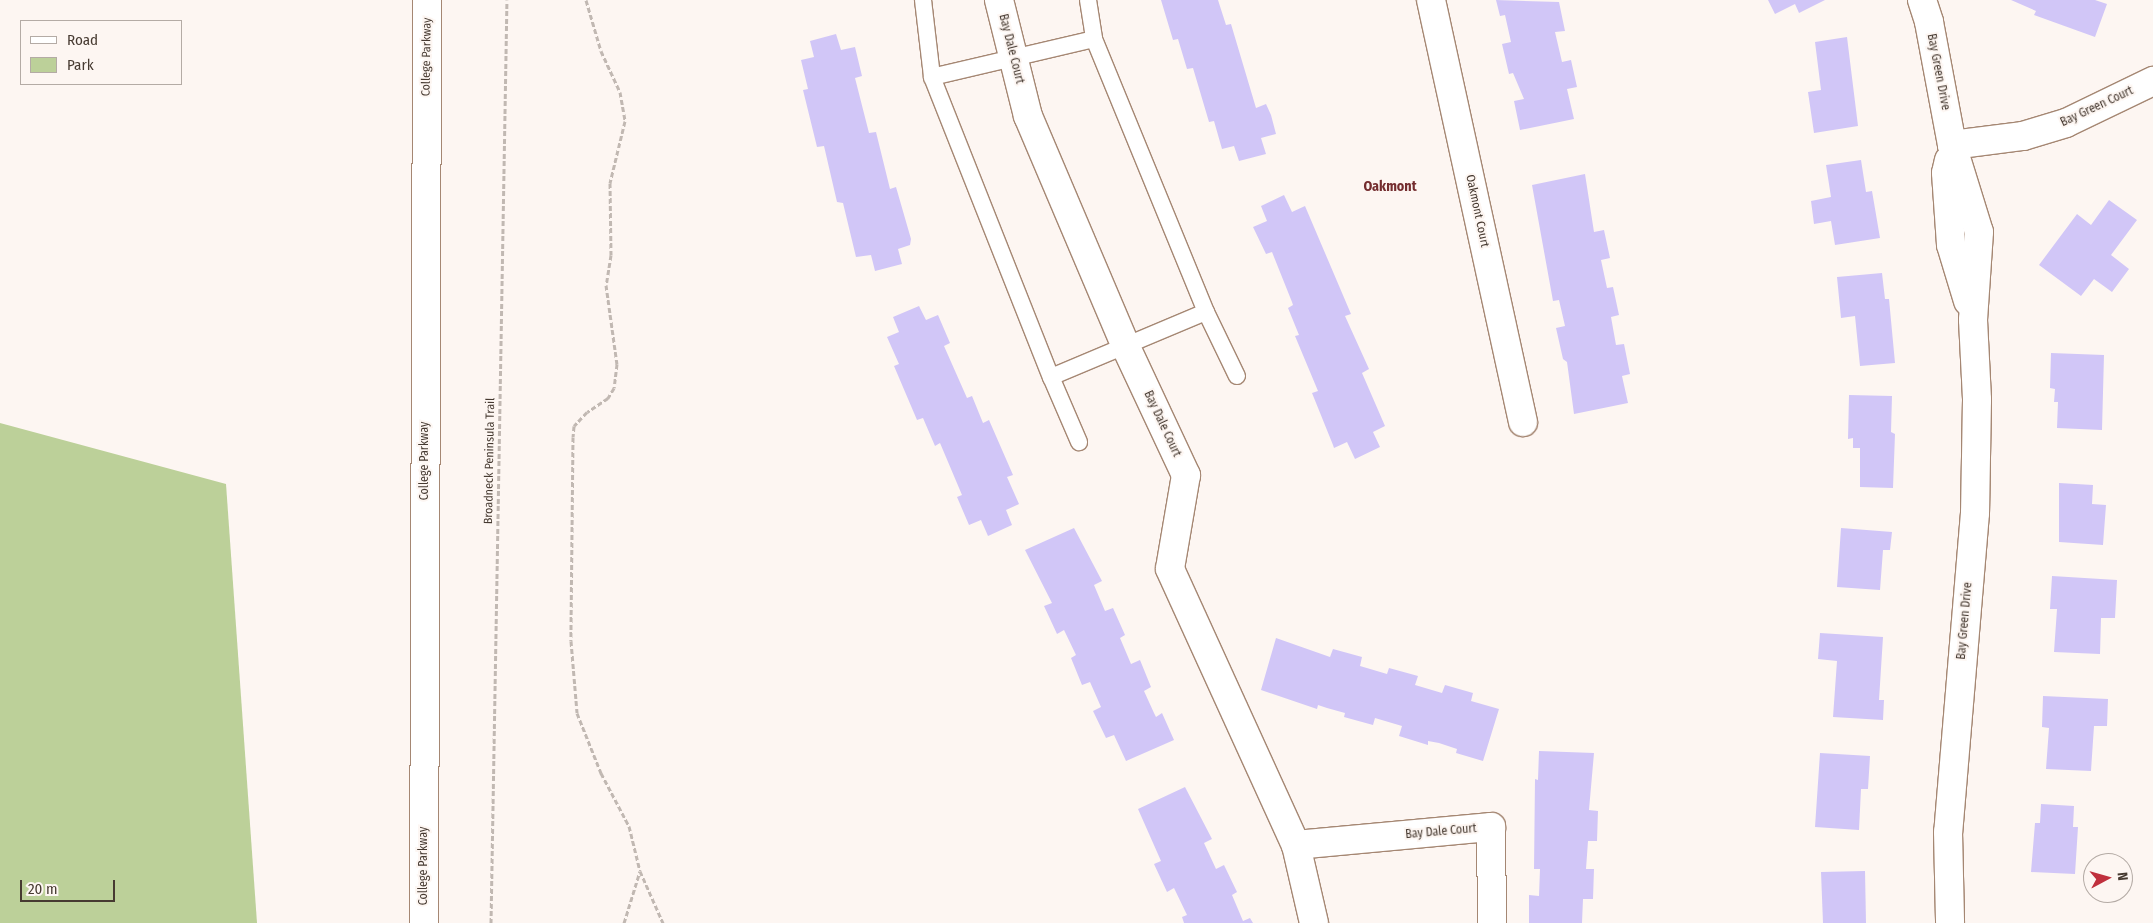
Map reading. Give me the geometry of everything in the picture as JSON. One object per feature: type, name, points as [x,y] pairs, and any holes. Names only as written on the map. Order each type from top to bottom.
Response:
[{"type":"street","name":"College Parkway","points":[[424,923],[427,0]]},
{"type":"street","name":"Bay Dale Court","points":[[999,0],[1011,58],[1028,116],[1125,345],[1186,475],[1170,569],[1296,845],[1314,923]]},
{"type":"street","name":"Oakmont Court","points":[[1431,0],[1523,422]]},
{"type":"street","name":"Bay Green Drive","points":[[1922,0],[1929,22],[1952,145],[1946,173],[1951,245],[1973,320],[1977,400],[1975,513],[1948,832],[1950,923]]},
{"type":"street","name":"Bay Green Court","points":[[1952,145],[2023,136],[2066,123],[2153,81]]},
{"type":"street","name":"Bay Dale Court","points":[[1296,845],[1491,827],[1492,923]]},
{"type":"lane","points":[[924,0],[932,78],[1051,377],[1079,442]]},
{"type":"lane","points":[[1088,0],[1094,39],[1206,312],[1237,376]]},
{"type":"lane","points":[[932,78],[1094,39]]},
{"type":"lane","points":[[1051,377],[1206,312]]},
{"type":"path","name":"Broadneck Peninsula Trail","points":[[491,923],[507,0]]},
{"type":"path","points":[[586,0],[601,51],[620,92],[624,121],[610,183],[611,255],[606,285],[617,364],[614,388],[608,398],[587,412],[574,426],[573,437],[571,641],[577,713],[601,773],[629,826],[640,871],[663,923]]},
{"type":"path","points":[[624,923],[640,871]]},
{"type":"green space","points":[[0,423],[226,484],[257,923],[0,923]]},
{"type":"building","points":[[1161,0],[1218,0],[1226,25],[1231,24],[1256,108],[1266,104],[1271,115],[1276,134],[1261,138],[1266,154],[1239,161],[1234,146],[1222,149],[1214,121],[1209,122],[1193,68],[1187,69],[1178,39],[1173,40]]},
{"type":"building","points":[[1496,0],[1559,2],[1565,31],[1555,32],[1562,62],[1571,60],[1577,87],[1567,89],[1574,119],[1520,130],[1514,101],[1524,99],[1513,73],[1509,74],[1502,44],[1511,42],[1505,15],[1500,16]]},
{"type":"building","points":[[1768,0],[1825,0],[1799,13],[1795,4],[1775,14]]},
{"type":"building","points":[[2011,0],[2095,0],[2107,4],[2095,37],[2034,15],[2036,11]]},
{"type":"building","points":[[836,34],[841,50],[855,47],[862,76],[855,78],[869,133],[876,132],[890,189],[896,187],[911,239],[910,245],[898,249],[902,264],[875,271],[871,255],[856,257],[843,203],[837,202],[824,146],[817,147],[803,90],[808,89],[801,60],[814,57],[810,41]]},
{"type":"building","points":[[1847,37],[1858,126],[1814,133],[1808,92],[1821,90],[1815,42]]},
{"type":"building","points":[[1861,160],[1866,192],[1872,191],[1880,238],[1835,245],[1831,221],[1814,224],[1811,201],[1831,197],[1826,165]]},
{"type":"building","points":[[1585,174],[1594,232],[1604,230],[1610,258],[1601,260],[1607,288],[1613,287],[1619,315],[1611,317],[1616,345],[1624,344],[1630,374],[1622,376],[1628,403],[1574,414],[1567,362],[1563,359],[1556,328],[1565,326],[1559,300],[1553,301],[1532,185]]},
{"type":"building","points":[[1284,195],[1292,212],[1305,206],[1351,314],[1345,316],[1369,369],[1362,373],[1385,426],[1373,432],[1380,447],[1355,459],[1347,442],[1334,448],[1312,393],[1318,391],[1295,336],[1299,335],[1288,308],[1293,305],[1292,302],[1272,252],[1266,254],[1253,227],[1267,221],[1261,206]]},
{"type":"building","points":[[2109,200],[2137,220],[2111,255],[2129,269],[2112,292],[2094,279],[2081,296],[2039,265],[2077,214],[2091,225]]},
{"type":"building","points":[[1882,273],[1885,299],[1889,299],[1895,363],[1860,366],[1855,316],[1841,318],[1837,277]]},
{"type":"building","points":[[919,306],[926,320],[938,315],[950,343],[944,346],[967,398],[972,396],[983,423],[989,420],[1013,475],[1007,477],[1019,504],[1006,510],[1012,525],[988,536],[981,520],[969,525],[957,497],[962,495],[940,443],[935,446],[923,418],[917,420],[894,366],[899,364],[887,337],[899,332],[893,317]]},
{"type":"building","points":[[2051,353],[2104,355],[2102,430],[2057,428],[2058,402],[2054,402],[2055,389],[2050,388]]},
{"type":"building","points":[[1849,395],[1892,396],[1891,432],[1895,434],[1893,488],[1860,487],[1860,448],[1853,448],[1853,438],[1848,439]]},
{"type":"building","points":[[2059,483],[2093,485],[2092,504],[2106,505],[2103,545],[2059,542]]},
{"type":"building","points":[[1074,528],[1102,581],[1094,585],[1105,611],[1113,608],[1125,635],[1120,638],[1131,664],[1140,660],[1151,687],[1144,691],[1156,717],[1162,713],[1174,740],[1126,761],[1114,735],[1106,738],[1093,711],[1101,707],[1090,682],[1082,685],[1071,658],[1076,655],[1064,630],[1057,634],[1044,606],[1052,603],[1025,550]]},
{"type":"building","points":[[1841,528],[1892,532],[1890,550],[1883,550],[1880,590],[1837,587]]},
{"type":"building","points":[[2052,576],[2117,580],[2115,618],[2101,618],[2100,654],[2054,652],[2057,609],[2050,609]]},
{"type":"building","points":[[1820,633],[1883,637],[1879,700],[1884,700],[1883,720],[1833,717],[1837,661],[1818,659]]},
{"type":"building","points":[[1276,638],[1330,657],[1333,649],[1362,657],[1360,666],[1387,674],[1389,668],[1418,676],[1415,685],[1442,693],[1445,685],[1473,693],[1471,701],[1499,709],[1483,761],[1456,753],[1457,749],[1439,743],[1428,741],[1428,745],[1399,736],[1402,726],[1375,718],[1373,725],[1344,717],[1345,713],[1318,705],[1317,709],[1261,690]]},
{"type":"building","points":[[2043,696],[2108,699],[2107,726],[2094,726],[2091,771],[2046,769],[2049,728],[2042,727]]},
{"type":"building","points":[[1539,751],[1594,753],[1589,810],[1598,811],[1597,841],[1588,841],[1586,869],[1594,869],[1593,899],[1583,899],[1582,923],[1529,923],[1529,895],[1539,896],[1540,869],[1534,869],[1535,779],[1538,780]]},
{"type":"building","points":[[1820,753],[1870,756],[1868,789],[1861,789],[1859,830],[1815,827]]},
{"type":"building","points":[[1185,787],[1212,839],[1204,843],[1216,869],[1224,865],[1237,892],[1232,895],[1243,921],[1250,918],[1253,923],[1184,923],[1182,917],[1187,915],[1174,888],[1167,892],[1154,864],[1161,861],[1138,809]]},
{"type":"building","points":[[2041,804],[2074,806],[2073,827],[2078,827],[2075,874],[2031,872],[2035,823],[2040,823]]},
{"type":"building","points":[[1865,871],[1866,923],[1823,923],[1821,872]]},
{"type":"district","name":"Oakmont","points":[[1390,187]]}]
